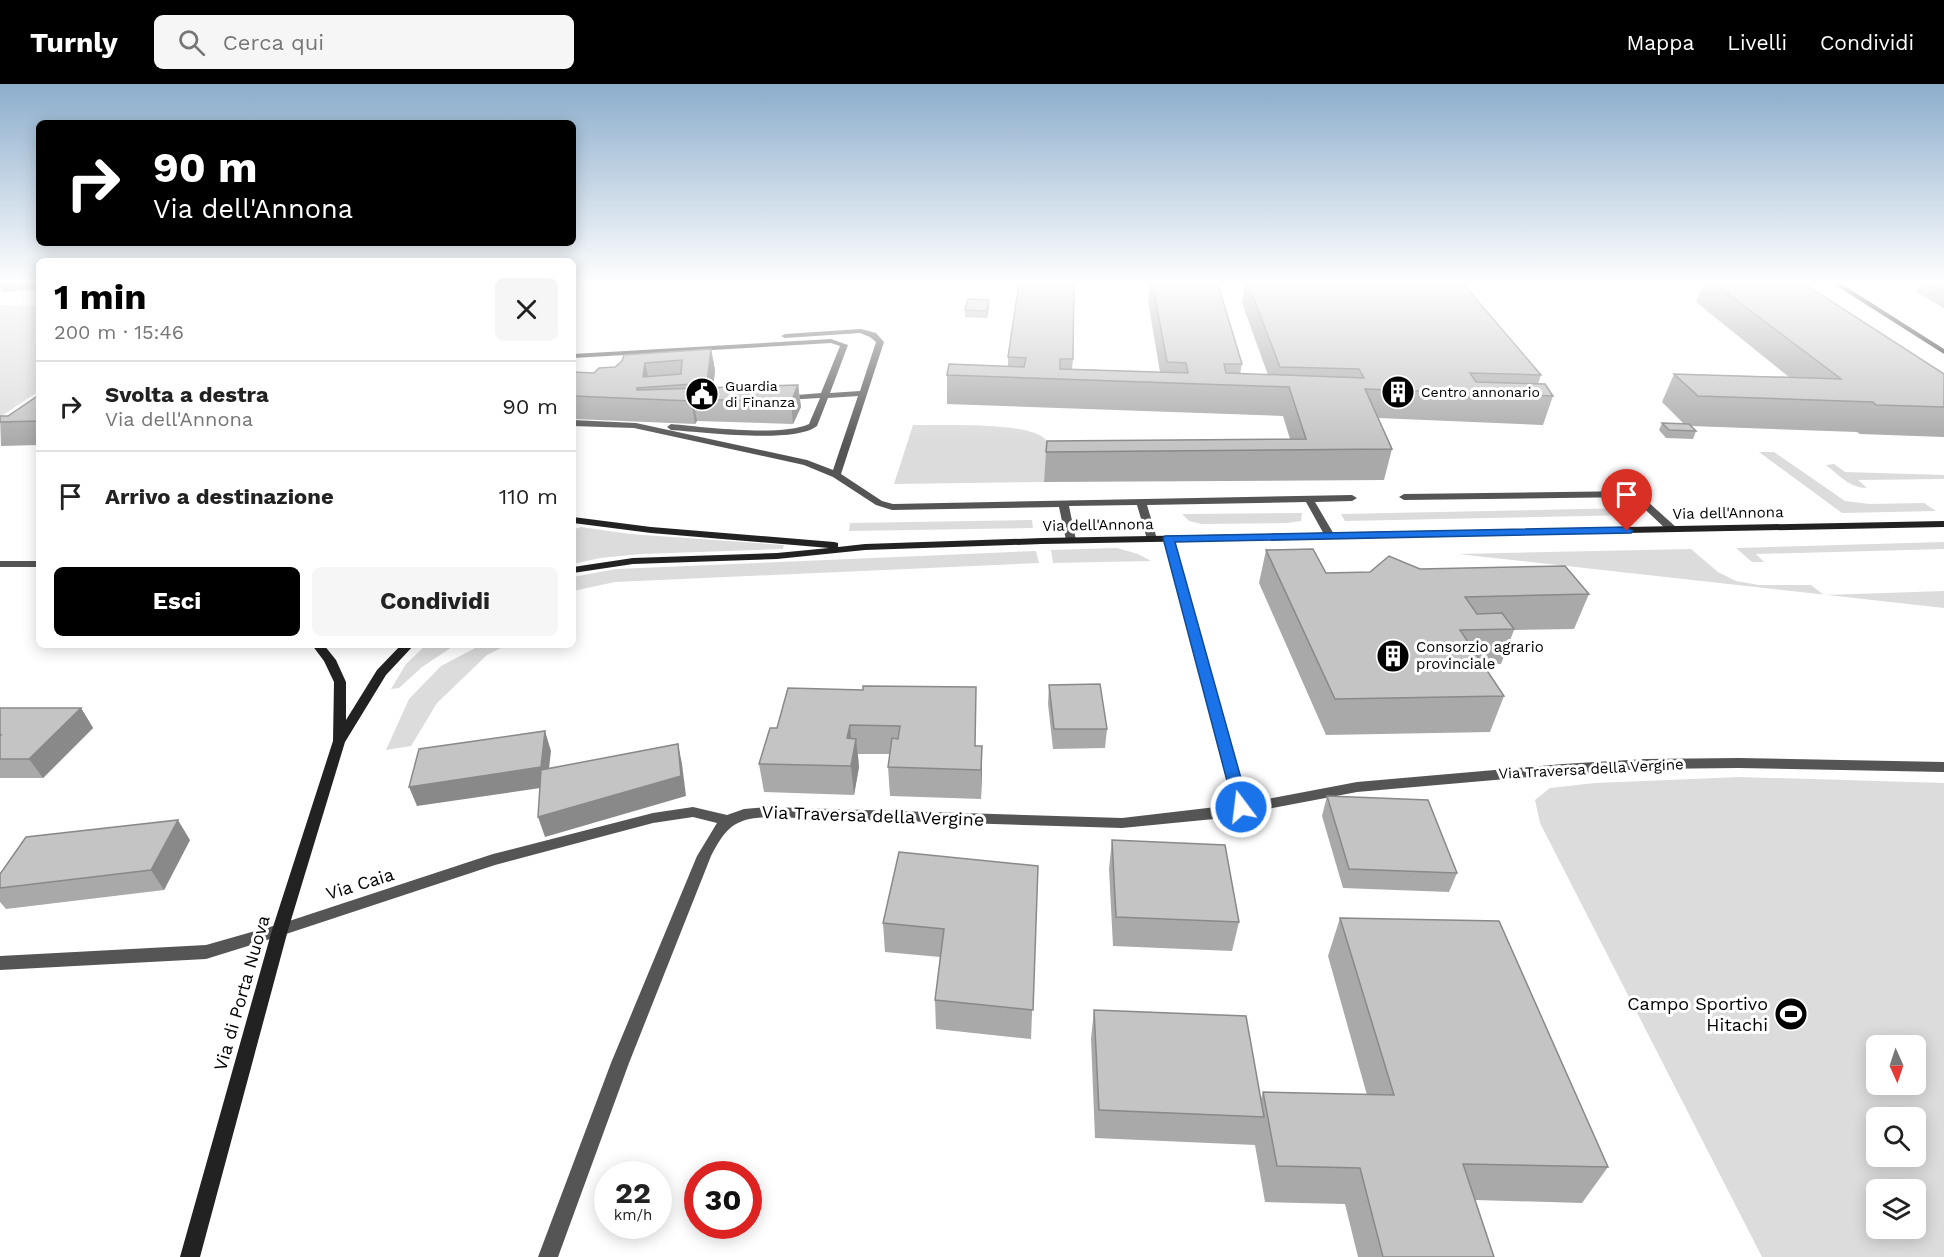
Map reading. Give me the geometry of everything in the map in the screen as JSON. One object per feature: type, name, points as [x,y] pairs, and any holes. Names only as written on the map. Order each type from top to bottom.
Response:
[{"type":"street","points":[[606,346],[797,336]]},
{"type":"street","points":[[836,475],[880,345],[873,336]]},
{"type":"street","points":[[1918,336],[1944,352]]},
{"type":"street","points":[[576,356],[839,342],[843,347],[813,426],[803,432],[576,423]]},
{"type":"street","points":[[779,399],[864,393]]},
{"type":"street","points":[[630,425],[799,461],[836,475],[873,501],[891,507],[1352,498]]},
{"type":"street","points":[[1404,497],[1634,494],[1673,530]]},
{"type":"street","points":[[1309,499],[1329,536]]},
{"type":"street","points":[[1141,501],[1152,539]]},
{"type":"street","points":[[1064,505],[1071,540]]},
{"type":"street","name":"Via dell'Annona","points":[[576,520],[651,530],[865,547]]},
{"type":"street","name":"Via dell'Annona","points":[[576,570],[633,561],[777,556],[865,547],[1071,540],[1944,524]]},
{"type":"street","points":[[1169,538],[1241,807]]},
{"type":"street","points":[[0,564],[36,564]]},
{"type":"street","name":"Via di Porta Nuova","points":[[320,648],[330,660],[340,682],[339,741]]},
{"type":"street","name":"Via di Porta Nuova","points":[[190,1257],[280,930],[339,741],[381,674],[405,648]]},
{"type":"street","name":"Via Traversa della Vergine","points":[[726,820],[746,813],[768,812],[1122,824],[1187,818],[1357,786],[1645,764],[1739,763],[1944,767]]},
{"type":"street","name":"Via Caia","points":[[0,963],[206,952],[493,860],[653,818],[693,812],[726,820]]},
{"type":"street","points":[[548,1257],[620,1063],[704,856],[726,820]]},
{"type":"shaded area","points":[[0,336],[36,336],[36,393],[0,417]]},
{"type":"shaded area","points":[[913,425],[1008,427],[1041,436],[1048,443],[1044,482],[894,484]]},
{"type":"shaded area","points":[[1759,452],[1774,452],[1845,501],[1870,504],[1924,503],[1936,511],[1842,513]]},
{"type":"shaded area","points":[[1834,464],[1845,472],[1944,475],[1944,479],[1858,480],[1867,488],[1855,486],[1826,465]]},
{"type":"shaded area","points":[[1630,508],[1637,515],[1345,521],[1341,514]]},
{"type":"shaded area","points":[[1302,513],[1301,521],[1287,523],[1202,524],[1189,521],[1182,514]]},
{"type":"shaded area","points":[[1032,520],[1033,528],[849,531],[850,523]]},
{"type":"shaded area","points":[[581,527],[630,534],[784,545],[783,549],[641,554],[600,558],[576,563],[576,529]]},
{"type":"shaded area","points":[[1944,542],[1944,549],[1756,554],[1764,562],[1752,562],[1736,548]]},
{"type":"shaded area","points":[[1117,548],[1138,554],[1151,561],[1053,563],[1051,550]]},
{"type":"shaded area","points":[[1691,549],[1718,572],[1736,581],[1759,585],[1811,585],[1823,595],[1458,554]]},
{"type":"shaded area","points":[[1036,551],[1039,563],[615,582],[576,590],[576,576],[616,569]]},
{"type":"shaded area","points":[[1944,591],[1944,608],[1826,595]]},
{"type":"shaded area","points":[[423,648],[450,648],[422,667],[399,688],[391,689],[406,664]]},
{"type":"shaded area","points":[[475,648],[501,648],[487,655],[437,703],[411,746],[386,750],[409,699],[441,666]]},
{"type":"shaded area","name":"Campo Sportivo Hitachi","points":[[1740,777],[1944,783],[1944,1257],[1762,1257],[1540,823],[1535,800],[1550,788],[1595,783]]},
{"type":"building","points":[[1011,336],[1073,336],[1073,359],[1060,359],[1060,369],[1188,373],[1186,363],[1167,362],[1162,336],[1233,336],[1242,364],[1224,364],[1226,373],[1364,378],[1359,369],[1280,367],[1268,336],[1507,336],[1541,375],[1470,373],[1476,382],[1545,384],[1553,396],[1365,389],[1392,449],[1046,452],[1047,441],[1306,439],[1289,387],[947,375],[949,364],[1024,367],[1026,358],[1008,357]]},
{"type":"building","points":[[1784,336],[1885,336],[1944,374],[1944,407],[1876,405],[1873,402],[1698,396],[1674,374],[1841,379]]},
{"type":"building","points":[[711,349],[707,383],[637,388],[637,390],[798,385],[791,402],[576,396],[576,372],[594,373],[599,368],[615,367],[622,361],[624,355]],"holes":[[[682,360],[681,374],[643,377],[645,363]]]},
{"type":"building","points":[[36,397],[36,421],[0,422],[0,416],[8,416]]},
{"type":"building","points":[[1662,423],[1689,424],[1696,431],[1669,430]]},
{"type":"building","points":[[1313,549],[1326,573],[1370,572],[1389,556],[1420,569],[1565,566],[1589,594],[1465,597],[1477,614],[1502,613],[1514,629],[1460,630],[1504,696],[1335,699],[1266,550]]},
{"type":"building","points":[[1100,684],[1107,729],[1054,729],[1049,685]]},
{"type":"building","points":[[863,686],[976,687],[975,746],[982,746],[981,770],[888,767],[892,738],[898,739],[900,726],[850,725],[847,738],[856,739],[851,766],[759,764],[770,728],[777,728],[788,688],[863,690]]},
{"type":"building","points":[[0,708],[81,708],[29,759],[0,759]]},
{"type":"building","points":[[545,731],[541,767],[409,787],[419,749]]},
{"type":"building","points":[[678,744],[681,776],[538,817],[541,770]]},
{"type":"building","points":[[1327,796],[1428,800],[1457,873],[1349,869]]},
{"type":"building","points":[[178,820],[151,870],[0,888],[0,874],[26,837]]},
{"type":"building","points":[[1112,840],[1225,845],[1239,922],[1116,917]]},
{"type":"building","points":[[899,852],[1038,866],[1033,1010],[935,1000],[944,929],[883,923]]},
{"type":"building","points":[[1340,918],[1499,921],[1608,1167],[1463,1164],[1494,1257],[1383,1257],[1360,1168],[1277,1166],[1263,1092],[1394,1095]]},
{"type":"building","points":[[1094,1010],[1246,1016],[1264,1117],[1099,1110]]},
{"type":"place","name":"Centro annonario","points":[[1398,392]]},
{"type":"place","name":"Guardia di Finanza","points":[[702,394]]},
{"type":"place","name":"Consorzio agrario provinciale","points":[[1393,656]]},
{"type":"place","name":"Campo Sportivo Hitachi","points":[[1791,1014]]},
{"type":"route","points":[[1241,807],[1169,538],[1627,531]]}]
